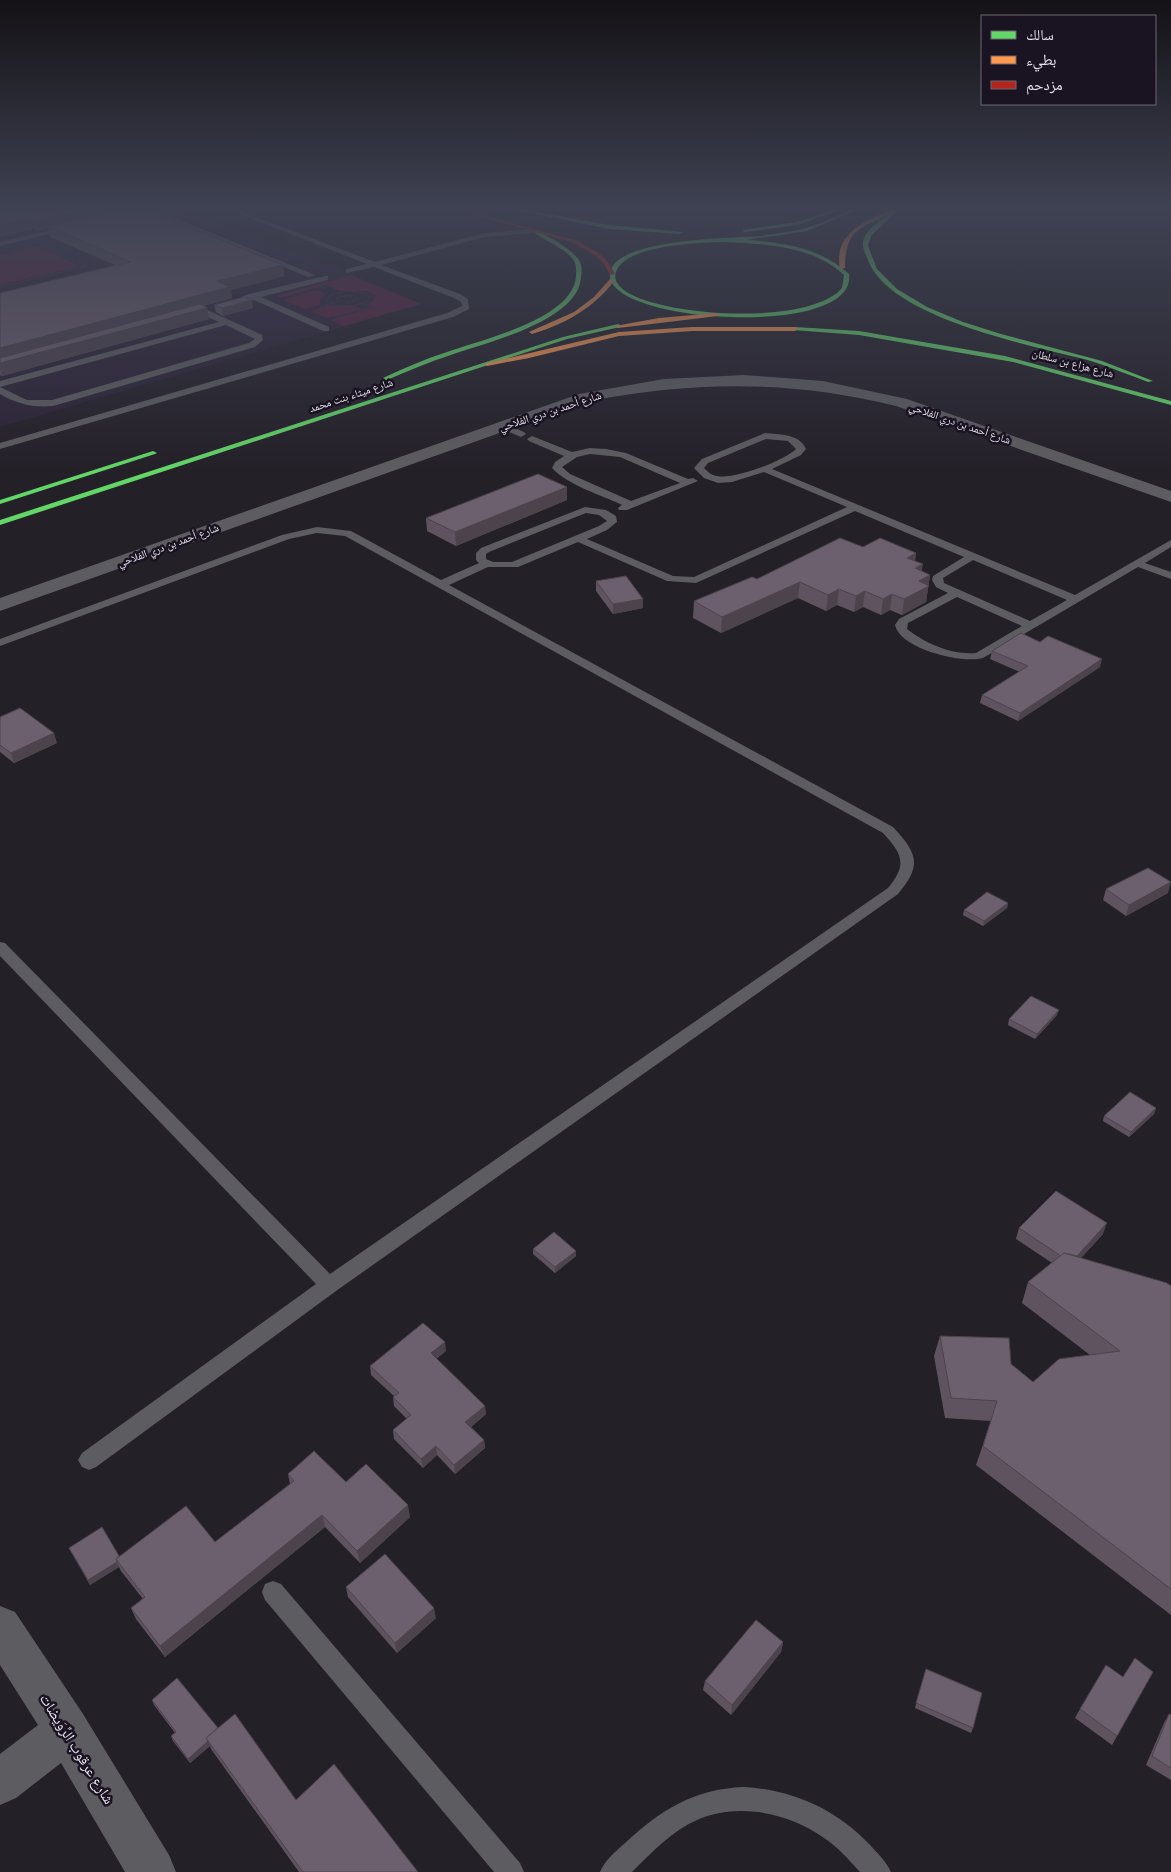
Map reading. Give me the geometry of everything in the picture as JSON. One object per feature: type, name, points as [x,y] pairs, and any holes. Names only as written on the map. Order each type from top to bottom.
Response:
[{"type":"main road","name":"شارع ميثاء بنت محمد","points":[[572,297],[555,311],[525,326],[415,365],[380,380],[556,323],[594,302],[597,297]]},
{"type":"main road","points":[[635,297],[657,306],[684,312],[716,315],[761,315],[804,309],[834,297]]},
{"type":"main road","name":"شارع هزاع بن سلطان","points":[[905,297],[932,312],[967,326],[1094,360],[1158,384],[957,330],[914,315]]},
{"type":"main road","name":"شارع ميثاء بنت محمد","points":[[0,523],[566,338],[606,328],[670,318],[716,315]]},
{"type":"main road","name":"شارع هزاع بن سلطان","points":[[761,315],[837,321],[887,328],[935,339],[1171,403]]},
{"type":"main road","points":[[487,364],[619,334],[692,329],[798,329],[859,333],[1022,362]]},
{"type":"main road","points":[[0,502],[160,451]]},
{"type":"street","name":"شارع أحمد بن دري الفلاحي","points":[[0,605],[585,397],[656,384],[733,379],[800,382],[848,389],[901,402],[1171,497]]},
{"type":"street","name":"شارع عرقوب الرِّوَيضات","points":[[0,1627],[67,1730],[152,1872]]},
{"type":"street","points":[[0,1782],[67,1730]]},
{"type":"lane","points":[[198,309],[252,297]]},
{"type":"lane","points":[[255,297],[326,328]]},
{"type":"lane","points":[[0,446],[450,315],[466,307],[467,304],[460,297]]},
{"type":"lane","points":[[198,309],[208,302]]},
{"type":"lane","points":[[0,390],[23,403],[54,403],[252,345],[259,340],[259,337],[198,309]]},
{"type":"lane","points":[[0,384],[226,322]]},
{"type":"lane","points":[[503,426],[521,434]]},
{"type":"lane","points":[[608,514],[706,476],[733,479],[764,469],[798,453],[801,449],[791,439],[783,437],[758,438],[705,461],[699,468],[706,476]]},
{"type":"lane","points":[[532,439],[572,456]]},
{"type":"lane","points":[[631,505],[560,473],[557,468],[558,464],[572,456],[595,450],[614,451],[688,483]]},
{"type":"lane","points":[[764,469],[1076,599]]},
{"type":"lane","points":[[580,538],[671,579],[696,580],[855,507]]},
{"type":"lane","points":[[594,510],[608,514],[612,518],[612,522],[609,525],[580,538],[514,566],[498,567],[481,560],[481,553],[500,543],[577,512],[594,510]]},
{"type":"lane","points":[[0,643],[286,537],[309,531],[333,530],[347,533],[888,830],[902,845],[909,861],[905,877],[892,891],[329,1285],[89,1460]]},
{"type":"lane","points":[[956,593],[903,622],[901,626],[902,630],[907,634],[945,653],[954,656],[972,657],[985,653],[1171,543]]},
{"type":"lane","points":[[973,556],[938,576],[937,580],[940,585],[1031,626]]},
{"type":"lane","points":[[1136,563],[1171,576]]},
{"type":"lane","points":[[441,584],[488,564]]},
{"type":"lane","points":[[0,947],[329,1285]]},
{"type":"lane","points":[[273,1592],[511,1872]]},
{"type":"lane","points":[[613,1872],[659,1830],[691,1810],[726,1800],[762,1800],[798,1809],[832,1828],[878,1872]]},
{"type":"path","points":[[326,297],[326,302],[341,306],[361,304],[369,300],[370,297]]},
{"type":"path","points":[[340,297],[336,298],[346,302],[359,299],[354,297]]},
{"type":"path","points":[[315,323],[370,307],[353,301]]},
{"type":"shaded area","points":[[0,297],[405,297],[421,304],[0,427]]},
{"type":"shaded area","points":[[292,297],[322,297],[320,305],[305,309],[283,300]]},
{"type":"shaded area","points":[[375,297],[405,297],[421,304],[344,326],[330,320],[373,307],[366,304]]},
{"type":"shaded area","points":[[327,306],[356,306],[362,309],[327,318],[311,311]]},
{"type":"building","points":[[0,297],[191,297],[0,348]]},
{"type":"building","points":[[243,297],[252,300],[222,308],[214,305]]},
{"type":"building","points":[[200,304],[207,308],[0,363],[0,358]]},
{"type":"building","points":[[538,474],[567,487],[455,532],[426,518]]},
{"type":"building","points":[[840,538],[863,547],[880,538],[916,553],[907,558],[923,564],[915,568],[930,575],[919,581],[929,586],[904,599],[892,594],[883,599],[865,591],[856,596],[839,589],[828,595],[800,582],[722,617],[694,601],[752,577],[757,579]]},
{"type":"building","points":[[626,576],[643,599],[613,604],[596,581]]},
{"type":"building","points":[[1021,633],[1040,642],[1048,636],[1102,659],[1020,713],[982,695],[1028,666],[992,651]]},
{"type":"building","points":[[20,708],[54,733],[11,753],[0,745],[0,717]]},
{"type":"building","points":[[1148,868],[1171,882],[1129,905],[1106,889]]},
{"type":"building","points":[[987,892],[1008,903],[984,921],[964,910]]},
{"type":"building","points":[[1031,996],[1059,1010],[1037,1034],[1009,1019]]},
{"type":"building","points":[[1130,1092],[1156,1108],[1131,1132],[1104,1116]]},
{"type":"building","points":[[1056,1191],[1107,1223],[1077,1256],[1064,1253],[1061,1256],[1019,1228]]},
{"type":"building","points":[[554,1232],[576,1251],[555,1267],[533,1249]]},
{"type":"building","points":[[1064,1253],[1167,1283],[1171,1286],[1171,1589],[983,1446],[997,1401],[951,1398],[940,1336],[1009,1338],[1011,1364],[1033,1382],[1059,1359],[1120,1351],[1028,1282]]},
{"type":"building","points":[[423,1323],[445,1342],[431,1353],[485,1406],[465,1422],[484,1440],[454,1465],[436,1446],[421,1459],[393,1430],[411,1415],[393,1397],[399,1393],[370,1366]]},
{"type":"building","points":[[314,1451],[346,1482],[366,1464],[408,1505],[357,1551],[322,1515],[160,1646],[131,1608],[145,1597],[116,1559],[186,1506],[215,1542],[294,1481],[288,1474]]},
{"type":"building","points":[[102,1527],[119,1556],[116,1559],[117,1562],[88,1580],[69,1548]]},
{"type":"building","points":[[385,1554],[434,1608],[395,1643],[346,1587]]},
{"type":"building","points":[[756,1620],[783,1642],[732,1705],[705,1681]]},
{"type":"building","points":[[1135,1658],[1153,1672],[1117,1736],[1080,1709],[1106,1665],[1123,1677]]},
{"type":"building","points":[[926,1669],[982,1693],[973,1728],[916,1703]]},
{"type":"building","points":[[177,1678],[218,1728],[206,1738],[208,1741],[188,1759],[171,1736],[176,1732],[152,1700]]},
{"type":"building","points":[[235,1714],[296,1800],[334,1764],[418,1872],[303,1872],[206,1738]]},
{"type":"building","points":[[1169,1714],[1171,1715],[1171,1768],[1152,1756]]},
{"type":"traffic: fast","points":[[385,379],[409,368],[507,334],[530,324],[552,313],[570,297]]},
{"type":"traffic: fast","points":[[634,297],[658,306],[683,311],[744,316],[802,310],[826,303],[834,297]]},
{"type":"traffic: fast","points":[[907,297],[925,308],[961,323],[998,335],[1100,362],[1150,381]]},
{"type":"traffic: fast","points":[[0,523],[565,338],[618,326]]},
{"type":"traffic: fast","points":[[795,329],[859,333],[1023,362]]},
{"type":"traffic: fast","points":[[1005,358],[1171,403]]},
{"type":"traffic: fast","points":[[0,502],[153,453]]},
{"type":"traffic: slow","points":[[532,332],[566,319],[597,297]]},
{"type":"traffic: slow","points":[[618,326],[716,315]]},
{"type":"traffic: slow","points":[[487,364],[529,356],[619,334],[692,329],[795,329]]}]
